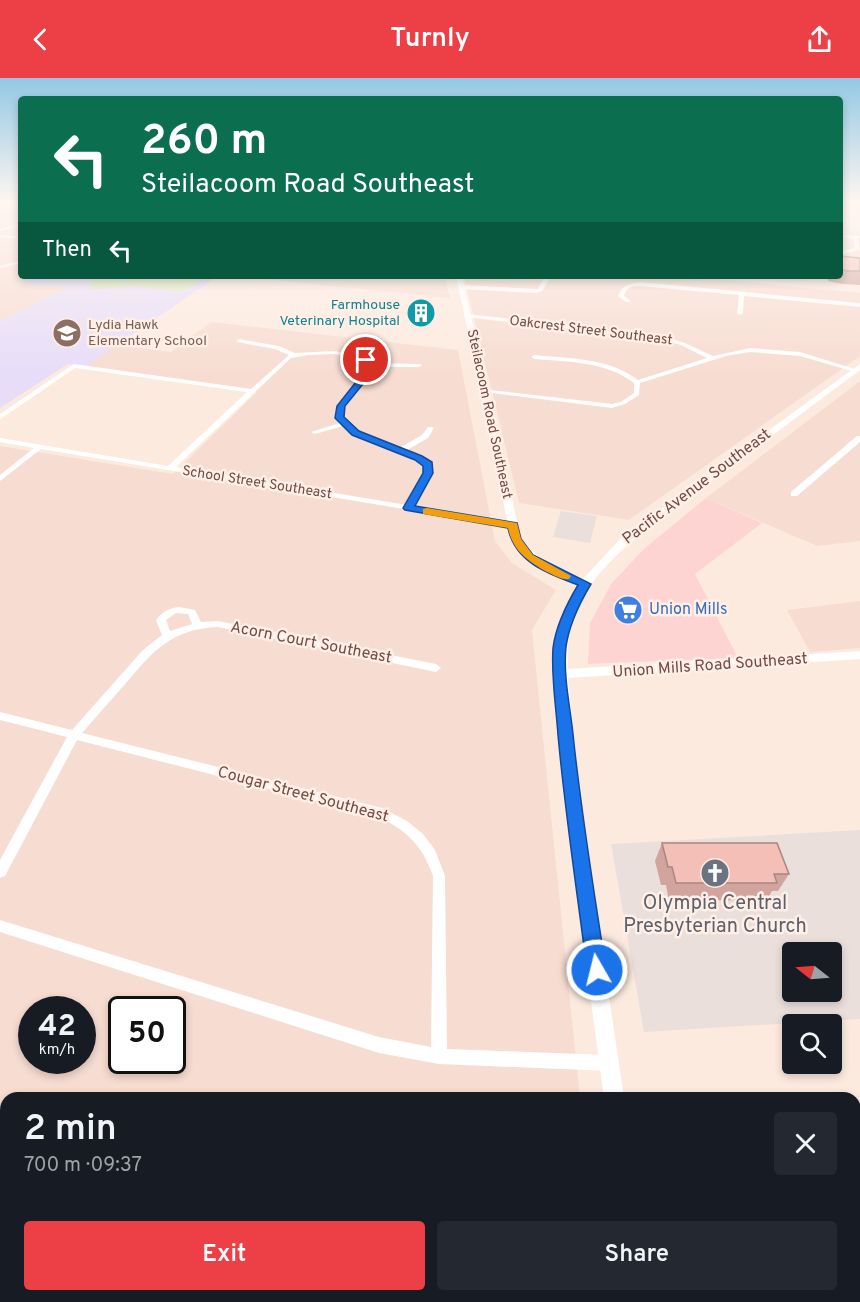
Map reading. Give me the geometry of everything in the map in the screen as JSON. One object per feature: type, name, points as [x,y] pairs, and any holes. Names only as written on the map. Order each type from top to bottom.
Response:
[{"type":"street","points":[[0,267],[18,263]]},
{"type":"street","name":"Steilacoom Road Southeast","points":[[460,279],[516,539],[529,557],[551,570],[585,584]]},
{"type":"street","points":[[461,287],[536,291],[540,290],[546,279]]},
{"type":"street","points":[[628,301],[621,296],[622,290],[640,284],[860,305]]},
{"type":"street","points":[[740,313],[742,294]]},
{"type":"street","name":"Oakcrest Street Southeast","points":[[467,316],[662,338],[683,344],[712,358]]},
{"type":"street","points":[[239,341],[277,347],[294,355]]},
{"type":"street","points":[[637,382],[742,351],[767,350],[857,368]]},
{"type":"street","points":[[170,468],[284,360],[294,355],[316,352],[354,356],[366,360],[371,365],[419,365]]},
{"type":"street","points":[[534,357],[609,367],[628,375],[637,382]]},
{"type":"street","points":[[371,365],[370,371],[341,406],[339,414],[344,424],[355,433],[424,461],[429,469],[409,508]]},
{"type":"street","points":[[0,417],[74,366],[251,391]]},
{"type":"street","name":"Pacific Avenue Southeast","points":[[613,1092],[571,793],[560,674],[560,647],[566,621],[572,605],[585,584],[625,540],[857,368]]},
{"type":"street","points":[[484,390],[612,405],[623,403],[637,394],[637,382]]},
{"type":"street","points":[[315,432],[344,424]]},
{"type":"street","points":[[400,451],[424,436],[430,428]]},
{"type":"street","points":[[794,494],[860,438]]},
{"type":"street","name":"School Street Southeast","points":[[0,440],[513,525]]},
{"type":"street","points":[[0,478],[39,447]]},
{"type":"street","points":[[0,872],[74,735],[147,652],[167,635],[192,626],[192,612],[179,609],[171,611],[161,620],[167,635]]},
{"type":"street","name":"Acorn Court Southeast","points":[[192,626],[218,624],[245,628],[436,668]]},
{"type":"street","name":"Union Mills Road Southeast","points":[[560,674],[860,655]]},
{"type":"street","name":"Cougar Street Southeast","points":[[0,716],[382,813],[414,830],[435,863],[439,876],[439,1056]]},
{"type":"street","points":[[0,926],[379,1045],[439,1056],[610,1063]]},
{"type":"shaded area","points":[[0,260],[18,260],[18,279],[28,279],[22,282],[67,288],[0,321]]},
{"type":"shaded area","points":[[843,260],[860,260],[860,264],[843,262]]},
{"type":"shaded area","name":"Lydia Hawk Elementary School","points":[[28,279],[214,279],[85,367],[68,364],[0,408],[0,321],[66,288],[20,283]]},
{"type":"shaded area","points":[[264,279],[446,279],[450,298]]},
{"type":"shaded area","points":[[465,279],[716,279],[860,293],[860,356],[629,520],[519,503]]},
{"type":"shaded area","points":[[211,322],[458,350],[495,541],[512,563],[556,590],[532,630],[579,1092],[0,1092],[0,446],[173,474],[257,392],[85,367],[116,345],[171,352]]},
{"type":"shaded area","points":[[860,381],[860,541],[817,546],[706,498]]},
{"type":"shaded area","points":[[706,498],[762,523],[695,574],[738,658],[588,664],[590,623],[611,584],[645,548]]},
{"type":"shaded area","points":[[561,511],[597,516],[590,543],[553,537]]},
{"type":"shaded area","points":[[860,601],[860,648],[810,652],[787,610]]},
{"type":"shaded area","points":[[860,830],[860,1019],[842,1020],[842,1014],[782,1014],[782,1024],[644,1032],[611,844]]},
{"type":"green space","points":[[91,279],[204,279],[181,292],[133,286],[91,290]]},
{"type":"building","points":[[843,260],[860,260],[860,271],[843,270]]},
{"type":"building","points":[[662,843],[777,843],[789,874],[774,874],[777,883],[676,883],[672,867],[668,867]]},
{"type":"slow traffic","points":[[427,511],[513,525],[521,549],[529,557],[538,564],[565,576]]},
{"type":"place","name":"Farmhouse Veterinary Hospital","points":[[421,313]]},
{"type":"place","name":"Lydia Hawk Elementary School","points":[[67,333]]},
{"type":"place","name":"Union Mills","points":[[628,610]]},
{"type":"place","name":"Olympia Central Presbyterian Church","points":[[715,873]]},
{"type":"route","points":[[366,360],[372,368],[341,406],[340,418],[355,433],[418,458],[428,465],[428,473],[409,508],[513,525],[521,549],[529,557],[538,564],[585,584],[572,605],[566,621],[560,647],[560,674],[571,793],[597,970]]}]
